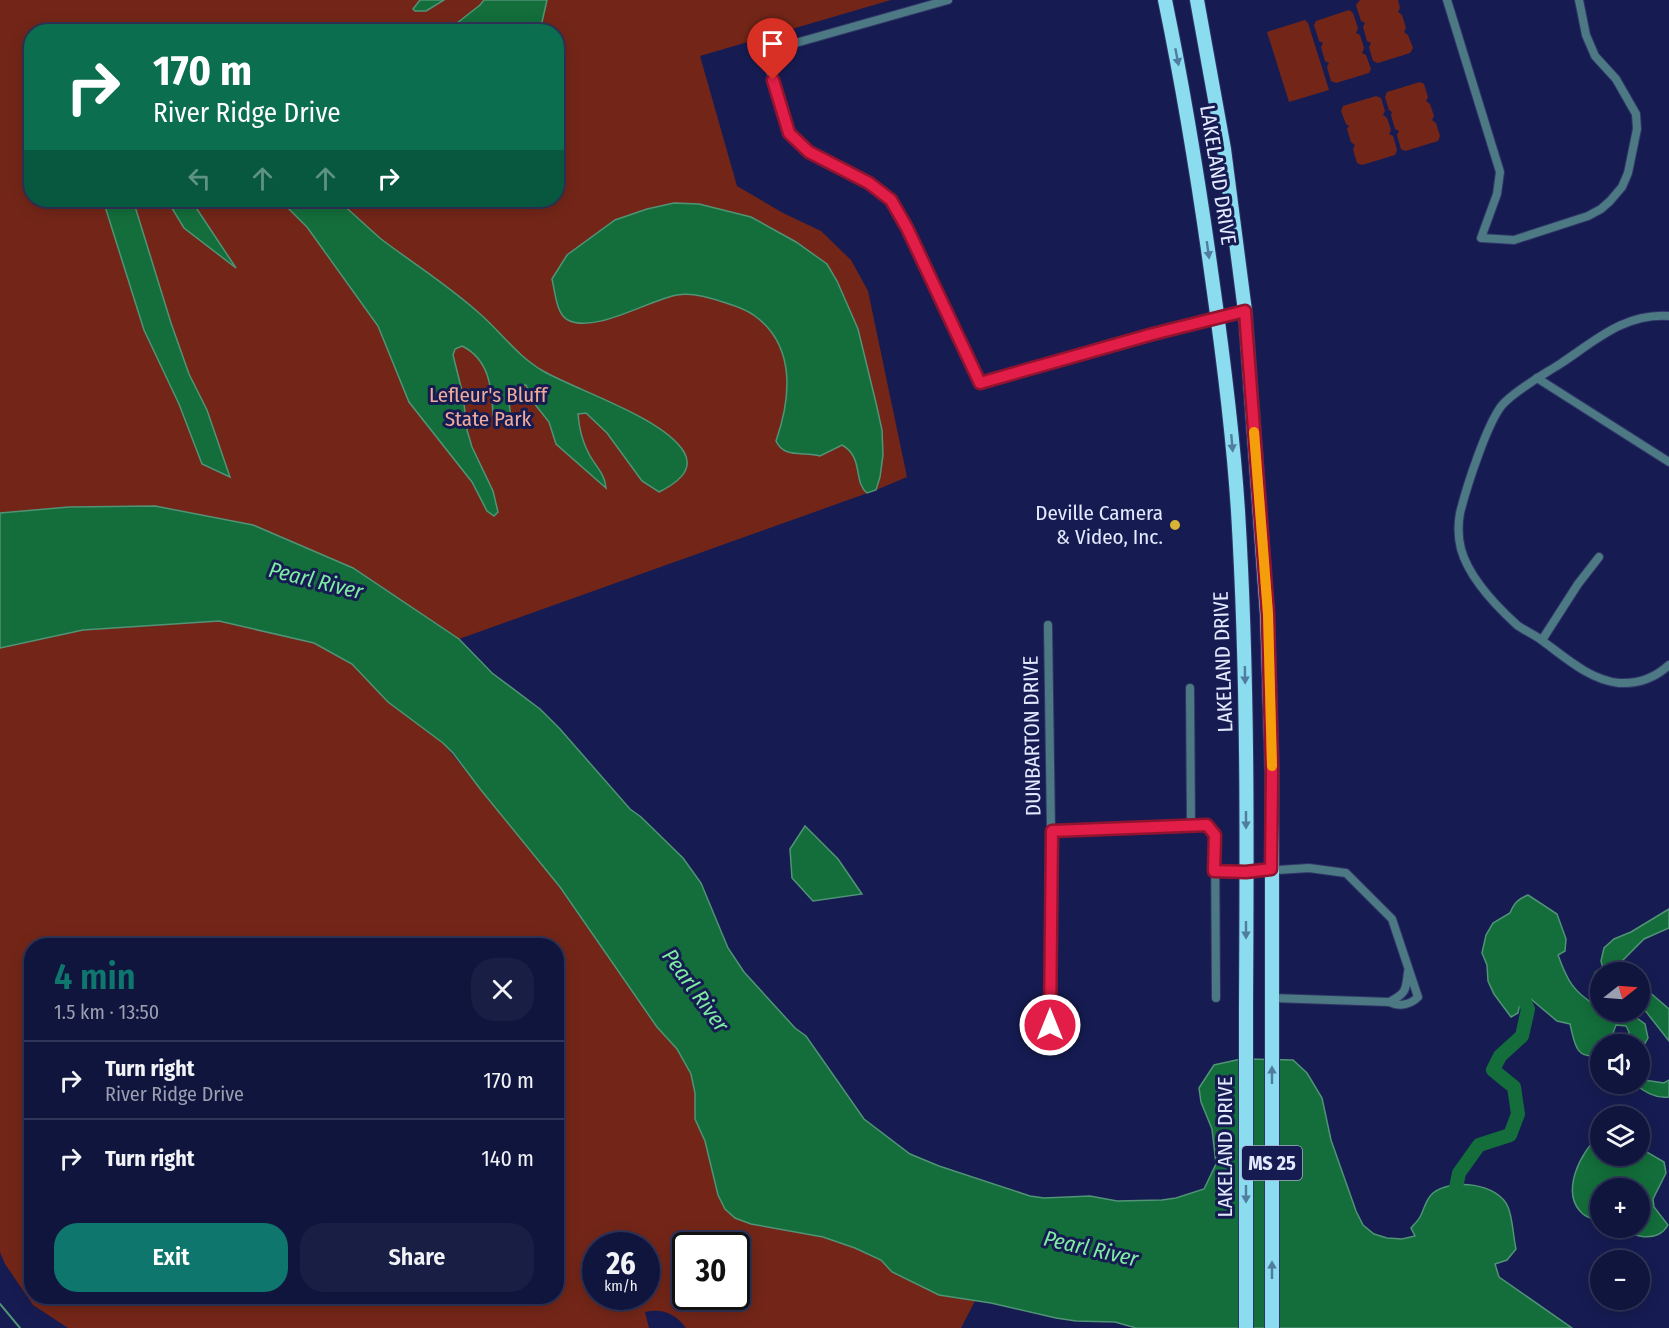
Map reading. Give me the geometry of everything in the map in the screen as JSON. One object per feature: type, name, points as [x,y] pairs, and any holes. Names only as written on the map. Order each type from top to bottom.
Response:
[{"type":"highway","name":"LAKELAND DRIVE","points":[[1166,0],[1196,165],[1218,319],[1234,466],[1243,617],[1246,767],[1246,1328]]},
{"type":"highway","name":"LAKELAND DRIVE","points":[[1197,0],[1224,149],[1245,311],[1268,614],[1272,772],[1272,1328]]},
{"type":"street","points":[[948,0],[778,48],[769,57],[771,75],[789,133],[809,152],[869,183],[891,200],[907,228],[980,383],[1153,334],[1245,311]]},
{"type":"street","points":[[1447,0],[1500,172],[1497,194],[1481,238],[1514,240],[1588,216],[1602,209],[1622,187],[1628,174],[1637,129],[1636,114],[1616,80],[1595,56],[1586,35],[1579,0]]},
{"type":"street","points":[[1669,316],[1638,317],[1622,323],[1537,378],[1503,404],[1491,423],[1460,514],[1458,535],[1472,575],[1486,593],[1518,626],[1542,640],[1570,663],[1617,683],[1635,682],[1652,677],[1669,665]]},
{"type":"street","points":[[1537,378],[1669,462]]},
{"type":"street","points":[[1542,640],[1578,584],[1599,557]]},
{"type":"street","name":"DUNBARTON DRIVE","points":[[1048,625],[1052,831],[1050,1025]]},
{"type":"street","points":[[1190,688],[1191,828]]},
{"type":"street","points":[[1052,831],[1191,828],[1207,825],[1215,835],[1216,998]]},
{"type":"street","points":[[1214,871],[1246,872],[1309,868],[1346,873],[1392,919],[1418,997],[1408,1004],[1395,1005],[1389,1002],[1272,998]]},
{"type":"street","points":[[1389,1002],[1401,996],[1406,990],[1408,972]]},
{"type":"green space","name":"Lefleur's Bluff State Park","points":[[0,0],[891,0],[700,56],[737,186],[783,213],[821,231],[851,260],[868,291],[907,477],[459,639],[354,568],[155,506],[69,507],[0,513]]},
{"type":"green space","points":[[1360,0],[1398,0],[1400,8],[1398,12],[1402,15],[1406,28],[1404,32],[1408,35],[1413,48],[1410,53],[1378,63],[1373,61],[1369,47],[1371,43],[1367,41],[1363,27],[1365,23],[1361,21],[1356,5]]},
{"type":"green space","points":[[1349,10],[1353,13],[1358,28],[1356,33],[1360,35],[1364,48],[1362,53],[1366,55],[1371,69],[1369,73],[1336,83],[1331,81],[1327,67],[1329,63],[1325,61],[1321,47],[1323,43],[1319,41],[1314,25],[1316,21]]},
{"type":"green space","points":[[1305,20],[1308,23],[1329,90],[1289,102],[1267,32]]},
{"type":"green space","points":[[1420,82],[1424,84],[1428,97],[1426,101],[1430,104],[1434,116],[1432,120],[1436,123],[1440,136],[1438,141],[1405,151],[1401,149],[1397,135],[1399,131],[1395,129],[1392,112],[1389,110],[1385,97],[1387,92]]},
{"type":"green space","points":[[1376,96],[1381,98],[1385,111],[1383,115],[1387,118],[1391,130],[1389,134],[1393,136],[1397,150],[1395,155],[1362,165],[1357,163],[1353,149],[1355,145],[1351,142],[1347,129],[1349,126],[1341,111],[1343,106]]},
{"type":"green space","points":[[219,621],[314,643],[352,664],[388,702],[443,743],[541,861],[657,1027],[677,1049],[691,1074],[695,1093],[695,1119],[705,1141],[718,1195],[735,1218],[751,1224],[823,1237],[855,1248],[881,1260],[892,1272],[939,1295],[975,1301],[961,1328],[686,1328],[668,1313],[657,1311],[645,1312],[649,1328],[68,1328],[33,1305],[564,1304],[564,938],[24,938],[24,1292],[5,1264],[0,1252],[0,648],[83,630]]},
{"type":"water","points":[[420,0],[444,0],[426,11],[415,11],[413,9]]},
{"type":"water","points":[[484,0],[547,0],[542,24],[456,24]]},
{"type":"water","points":[[674,203],[699,204],[751,217],[796,242],[827,264],[858,329],[882,430],[883,455],[876,490],[867,493],[863,488],[853,456],[842,445],[820,456],[789,452],[780,447],[776,441],[785,408],[787,390],[784,357],[778,342],[768,328],[748,312],[708,297],[683,294],[592,323],[568,320],[561,313],[552,279],[567,255],[615,220]]},
{"type":"water","points":[[105,207],[135,207],[171,323],[189,374],[207,410],[230,477],[202,464],[179,404],[144,330]]},
{"type":"water","points":[[171,207],[196,207],[236,268],[184,228]]},
{"type":"water","points":[[287,207],[345,207],[381,239],[467,303],[534,365],[558,379],[640,417],[674,440],[687,459],[682,476],[659,492],[642,481],[607,433],[586,413],[578,414],[584,444],[602,475],[606,488],[556,444],[549,422],[534,403],[526,385],[519,386],[512,391],[509,400],[511,416],[507,422],[493,415],[490,385],[483,366],[478,358],[462,346],[455,349],[453,355],[463,395],[467,430],[472,447],[493,491],[498,512],[494,516],[487,511],[472,482],[409,402],[378,326],[307,227]]},
{"type":"water","name":"Pearl River","points":[[155,506],[253,525],[353,568],[459,639],[492,673],[540,709],[630,809],[683,858],[701,883],[728,948],[744,972],[795,1028],[806,1036],[864,1119],[910,1154],[1030,1196],[1044,1198],[1090,1196],[1117,1201],[1176,1198],[1204,1189],[1216,1164],[1212,1129],[1201,1102],[1199,1088],[1214,1065],[1241,1059],[1293,1060],[1307,1073],[1322,1098],[1331,1140],[1363,1225],[1374,1234],[1387,1238],[1402,1239],[1415,1236],[1411,1228],[1433,1193],[1451,1185],[1474,1185],[1485,1188],[1503,1199],[1511,1217],[1516,1249],[1507,1260],[1495,1264],[1499,1277],[1572,1328],[1136,1328],[1115,1322],[1076,1321],[991,1303],[939,1295],[892,1272],[881,1260],[855,1248],[823,1237],[751,1224],[735,1218],[725,1209],[718,1195],[705,1141],[695,1119],[695,1093],[691,1074],[677,1049],[657,1027],[560,887],[453,753],[388,702],[352,664],[314,643],[219,621],[83,630],[0,648],[0,513],[69,507]]},
{"type":"water","points":[[805,826],[838,859],[862,894],[813,901],[792,878],[790,849]]},
{"type":"water","points":[[1528,895],[1557,914],[1566,939],[1565,951],[1558,955],[1576,990],[1590,1002],[1590,1022],[1642,1022],[1645,1024],[1647,1034],[1628,1034],[1626,1026],[1616,1025],[1613,1034],[1590,1034],[1590,1056],[1581,1053],[1578,1049],[1570,1024],[1557,1021],[1526,995],[1521,998],[1518,1013],[1511,1017],[1494,994],[1488,981],[1487,965],[1482,953],[1486,935],[1493,923],[1510,913],[1522,898]]},
{"type":"water","points":[[1669,909],[1669,928],[1644,939],[1621,962],[1601,962],[1604,948],[1614,939],[1631,932]]},
{"type":"water","points":[[1650,993],[1669,1009],[1669,1041],[1650,1017]]},
{"type":"water","points":[[1669,1080],[1669,1097],[1650,1094],[1650,1081],[1664,1083]]},
{"type":"water","points":[[1590,1146],[1590,1166],[1650,1166],[1650,1154],[1664,1162],[1666,1173],[1653,1199],[1654,1207],[1668,1225],[1663,1231],[1650,1237],[1650,1178],[1590,1178],[1590,1217],[1583,1214],[1576,1205],[1573,1184],[1575,1173]]},
{"type":"waterway","points":[[1453,1202],[1459,1173],[1479,1145],[1510,1135],[1518,1114],[1514,1087],[1493,1070],[1500,1056],[1522,1036],[1528,1009],[1516,981]]},
{"type":"waterway","points":[[1581,1015],[1590,1010]]},
{"type":"waterway","points":[[0,1304],[20,1328]]},
{"type":"slow traffic","points":[[1254,432],[1268,614],[1272,766]]},
{"type":"place","name":"Deville Camera & Video, Inc.","points":[[1175,525]]},
{"type":"route","points":[[773,80],[789,133],[809,152],[869,183],[891,200],[907,228],[980,383],[1153,334],[1245,311],[1268,614],[1272,772],[1271,869],[1246,872],[1214,871],[1215,835],[1207,825],[1191,828],[1052,831],[1050,1025]]}]
